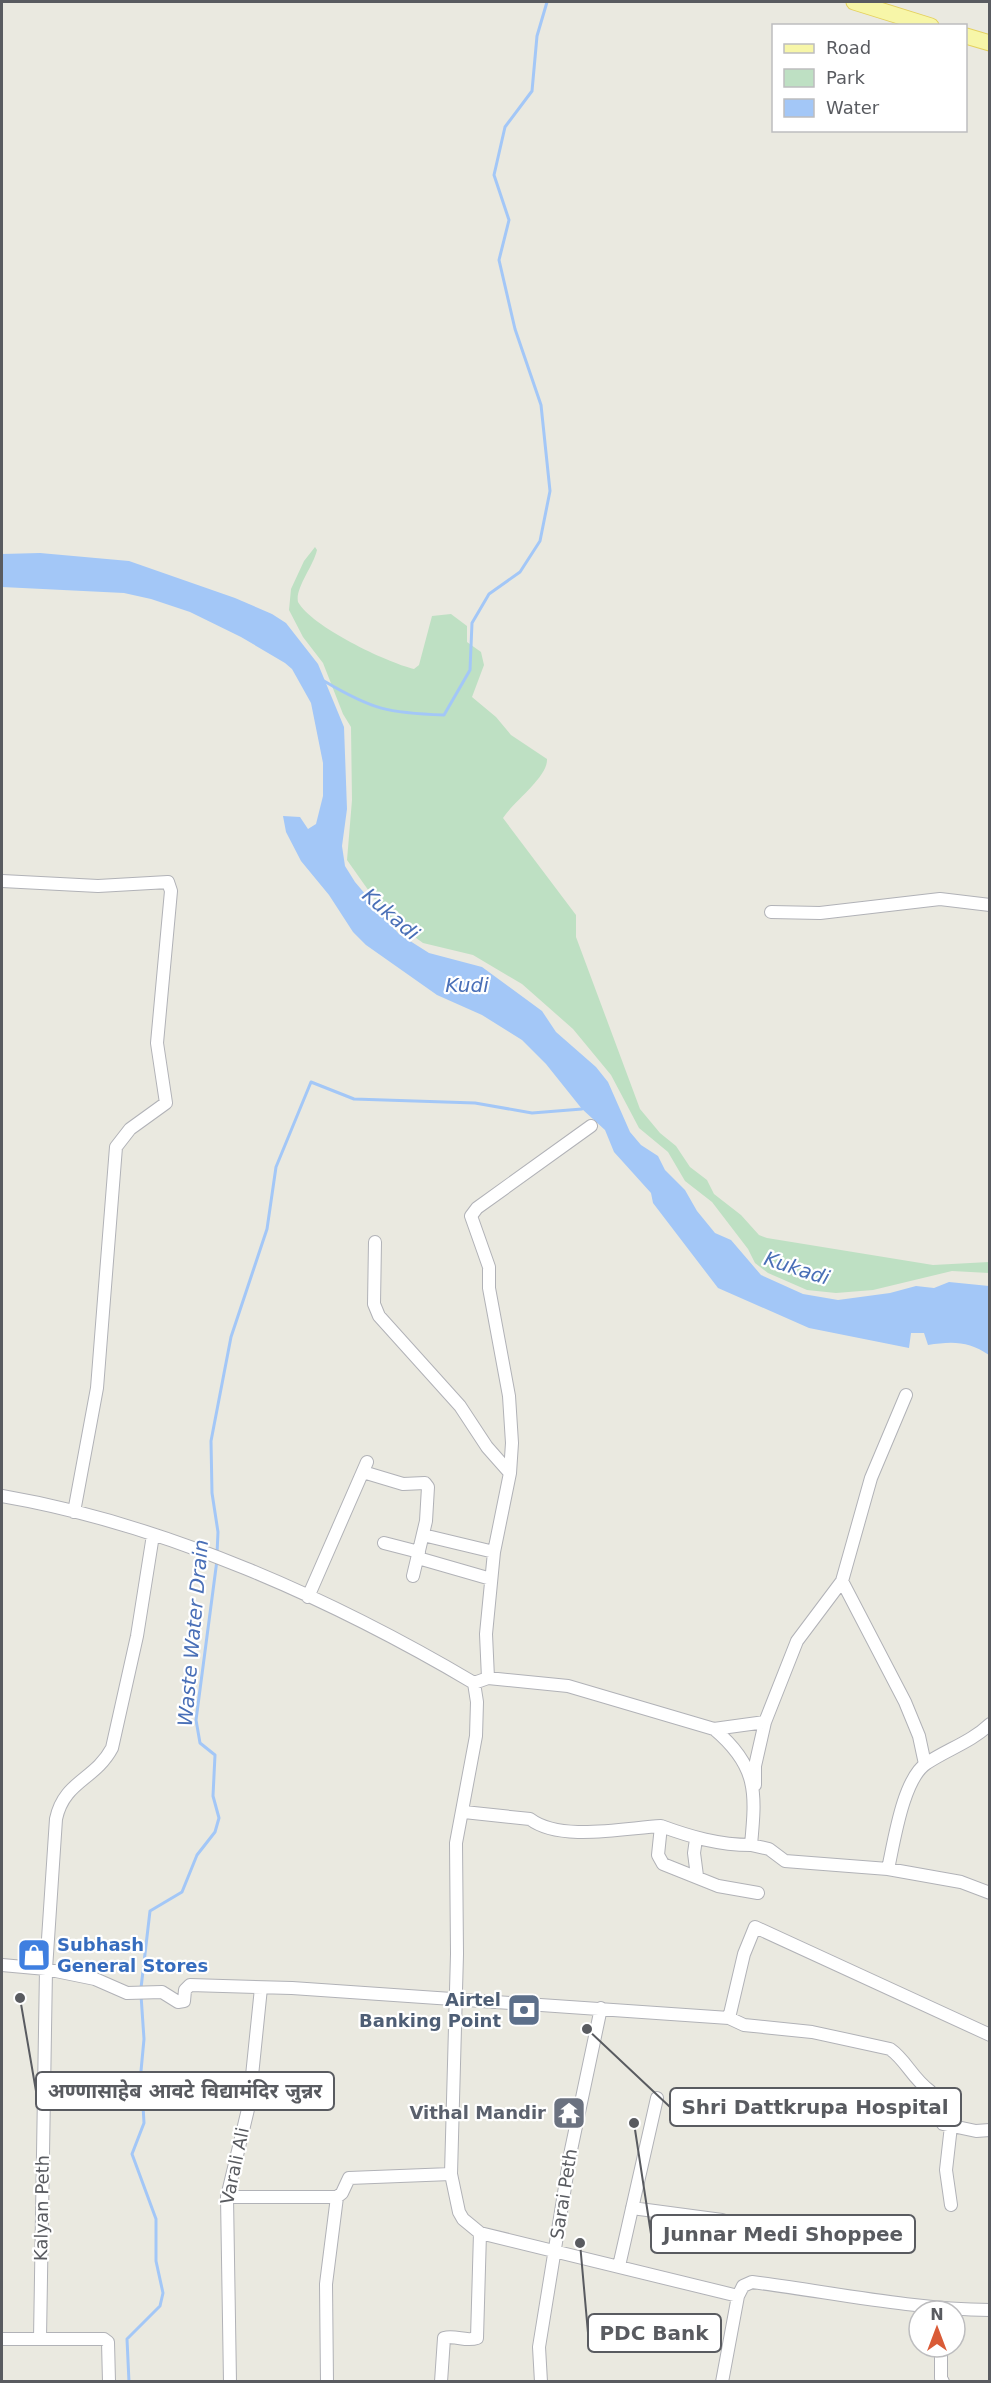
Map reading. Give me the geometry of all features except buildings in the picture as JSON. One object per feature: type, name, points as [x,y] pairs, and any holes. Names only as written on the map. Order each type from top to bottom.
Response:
[{"type":"main road","points":[[854,2],[926,24]]},
{"type":"main road","points":[[967,36],[990,43]]},
{"type":"street","points":[[2,881],[98,886],[168,882],[171,891],[157,1043],[167,1097],[161,1108],[130,1129],[116,1147],[97,1388],[74,1512]]},
{"type":"street","points":[[771,912],[820,913],[940,899],[990,905]]},
{"type":"street","points":[[488,1678],[486,1634],[491,1579],[494,1552],[510,1473],[512,1443],[509,1396],[489,1287],[489,1267],[471,1216],[477,1208],[591,1126]]},
{"type":"street","points":[[375,1242],[374,1304],[379,1316],[460,1406],[487,1447],[510,1473]]},
{"type":"street","points":[[752,1845],[755,1766],[765,1722],[797,1641],[842,1581],[871,1478],[906,1395]]},
{"type":"street","points":[[308,1597],[365,1467],[403,1484],[425,1482],[428,1487],[423,1535],[413,1576]]},
{"type":"street","points":[[2,1496],[74,1512],[215,1555],[418,1649],[474,1683],[477,1702],[476,1736],[464,1812],[456,1843],[456,2000],[451,2174],[459,2212],[463,2219],[480,2233],[555,2249],[738,2296]]},
{"type":"street","name":"Kalyan Peth","points":[[40,2339],[46,1969],[56,1819],[59,1802],[65,1794],[105,1762],[112,1748],[137,1636],[153,1535]]},
{"type":"street","points":[[423,1535],[494,1552]]},
{"type":"street","points":[[384,1544],[491,1579]]},
{"type":"street","points":[[842,1581],[904,1702],[919,1736],[925,1764]]},
{"type":"street","points":[[474,1683],[488,1678],[568,1686],[714,1729],[765,1722]]},
{"type":"street","points":[[888,1869],[906,1796],[925,1764],[962,1745],[990,1724]]},
{"type":"street","points":[[714,1729],[737,1752],[746,1767],[755,1795]]},
{"type":"street","points":[[464,1812],[530,1819],[539,1825],[588,1833],[661,1826],[696,1839],[726,1845],[752,1845],[768,1849],[785,1861],[888,1869],[961,1882],[990,1893]]},
{"type":"street","points":[[661,1826],[659,1860],[663,1864],[718,1886],[758,1893]]},
{"type":"street","points":[[696,1839],[694,1853],[697,1876]]},
{"type":"street","points":[[729,2018],[744,1953],[754,1927],[990,2035]]},
{"type":"street","points":[[2,1965],[46,1969],[95,1979],[127,1993],[162,1992],[178,2002],[184,2001],[185,1990],[190,1985],[601,2008],[729,2018],[744,2025],[812,2032],[890,2049],[897,2054],[918,2083],[930,2091],[939,2119],[943,2124],[976,2131],[990,2130]]},
{"type":"street","name":"Varali Ali","points":[[230,2382],[231,2344],[225,2219],[227,2197],[249,2105],[261,1988]]},
{"type":"street","name":"Sarai Peth","points":[[541,2382],[539,2348],[573,2139],[601,2008]]},
{"type":"street","points":[[619,2266],[657,2098]]},
{"type":"street","points":[[951,2126],[946,2170],[951,2205]]},
{"type":"street","points":[[227,2197],[337,2197],[342,2193],[349,2178],[451,2174]]},
{"type":"street","points":[[327,2382],[326,2284],[337,2197]]},
{"type":"street","points":[[632,2208],[722,2220]]},
{"type":"street","points":[[441,2382],[444,2338],[477,2338],[480,2233]]},
{"type":"street","points":[[722,2382],[738,2296],[743,2286],[752,2282],[907,2305]]},
{"type":"street","points":[[967,2310],[990,2310]]},
{"type":"street","points":[[2,2339],[104,2339],[108,2342],[109,2382]]},
{"type":"street","points":[[941,2359],[943,2382]]},
{"type":"green space","points":[[315,547],[317,550],[299,590],[298,602],[318,622],[351,642],[386,659],[414,669],[419,665],[432,616],[451,614],[467,626],[467,642],[481,652],[484,665],[472,697],[496,717],[511,735],[547,759],[542,773],[503,818],[576,915],[576,937],[640,1109],[660,1133],[676,1146],[690,1167],[707,1180],[714,1194],[741,1215],[759,1235],[767,1238],[933,1265],[989,1262],[989,1273],[952,1271],[873,1290],[836,1293],[807,1290],[768,1273],[755,1263],[748,1249],[712,1202],[685,1181],[668,1152],[639,1128],[611,1075],[573,1029],[522,984],[473,955],[423,943],[383,911],[347,860],[352,800],[351,727],[343,714],[323,663],[303,637],[289,610],[291,589],[304,561]]},
{"type":"water","name":"Kudi","points":[[40,553],[129,561],[235,598],[272,614],[286,623],[318,664],[344,727],[347,809],[342,846],[345,866],[355,882],[399,934],[429,953],[482,967],[542,1011],[556,1032],[596,1067],[608,1082],[630,1132],[641,1145],[658,1156],[665,1170],[685,1190],[697,1211],[715,1233],[731,1240],[761,1275],[803,1294],[838,1300],[890,1293],[916,1286],[934,1288],[949,1282],[989,1286],[989,1355],[982,1350],[960,1343],[928,1345],[924,1333],[911,1333],[909,1348],[809,1328],[718,1288],[653,1203],[651,1193],[614,1152],[605,1130],[582,1109],[546,1064],[522,1040],[482,1015],[437,995],[366,945],[353,932],[329,895],[301,861],[286,832],[283,816],[300,817],[308,829],[316,824],[323,796],[323,763],[311,703],[292,669],[241,637],[190,612],[151,599],[124,593],[2,587],[2,554]]},
{"type":"waterway","points":[[324,681],[381,708],[409,713],[444,715],[470,670],[472,623],[489,594],[520,572],[540,541],[550,491],[541,405],[515,329],[499,260],[509,220],[494,175],[505,127],[532,91],[537,36],[547,2]]},
{"type":"waterway","name":"Waste Water Drain","points":[[217,1554],[218,1532],[212,1493],[211,1441],[231,1337],[267,1229],[276,1167],[311,1082],[354,1099],[475,1103],[532,1113],[582,1109]]},
{"type":"waterway","name":"Waste Water Drain","points":[[141,1988],[150,1911],[182,1892],[197,1855],[215,1832],[219,1818],[213,1796],[215,1755],[200,1743],[196,1720],[217,1560]]},
{"type":"waterway","name":"Waste Water Drain","points":[[129,2382],[127,2339],[160,2306],[163,2293],[156,2261],[156,2219],[132,2154],[144,2123],[141,2071],[144,2039],[141,1995]]},
{"type":"place","name":"Subhash General Stores","points":[[34,1955]]},
{"type":"place","name":"अण्णासाहेब आवटे विद्यामंदिर जुन्नर","points":[[20,1998]]},
{"type":"place","name":"Airtel Banking Point","points":[[524,2010]]},
{"type":"place","name":"Shri Dattkrupa Hospital","points":[[587,2029]]},
{"type":"place","name":"Vithal Mandir","points":[[569,2113]]},
{"type":"place","name":"Junnar Medi Shoppee","points":[[634,2123]]},
{"type":"place","name":"PDC Bank","points":[[580,2243]]},
{"type":"water label","name":"Kukadi","points":[[391,914]]},
{"type":"water label","name":"Kukadi","points":[[797,1268]]}]
